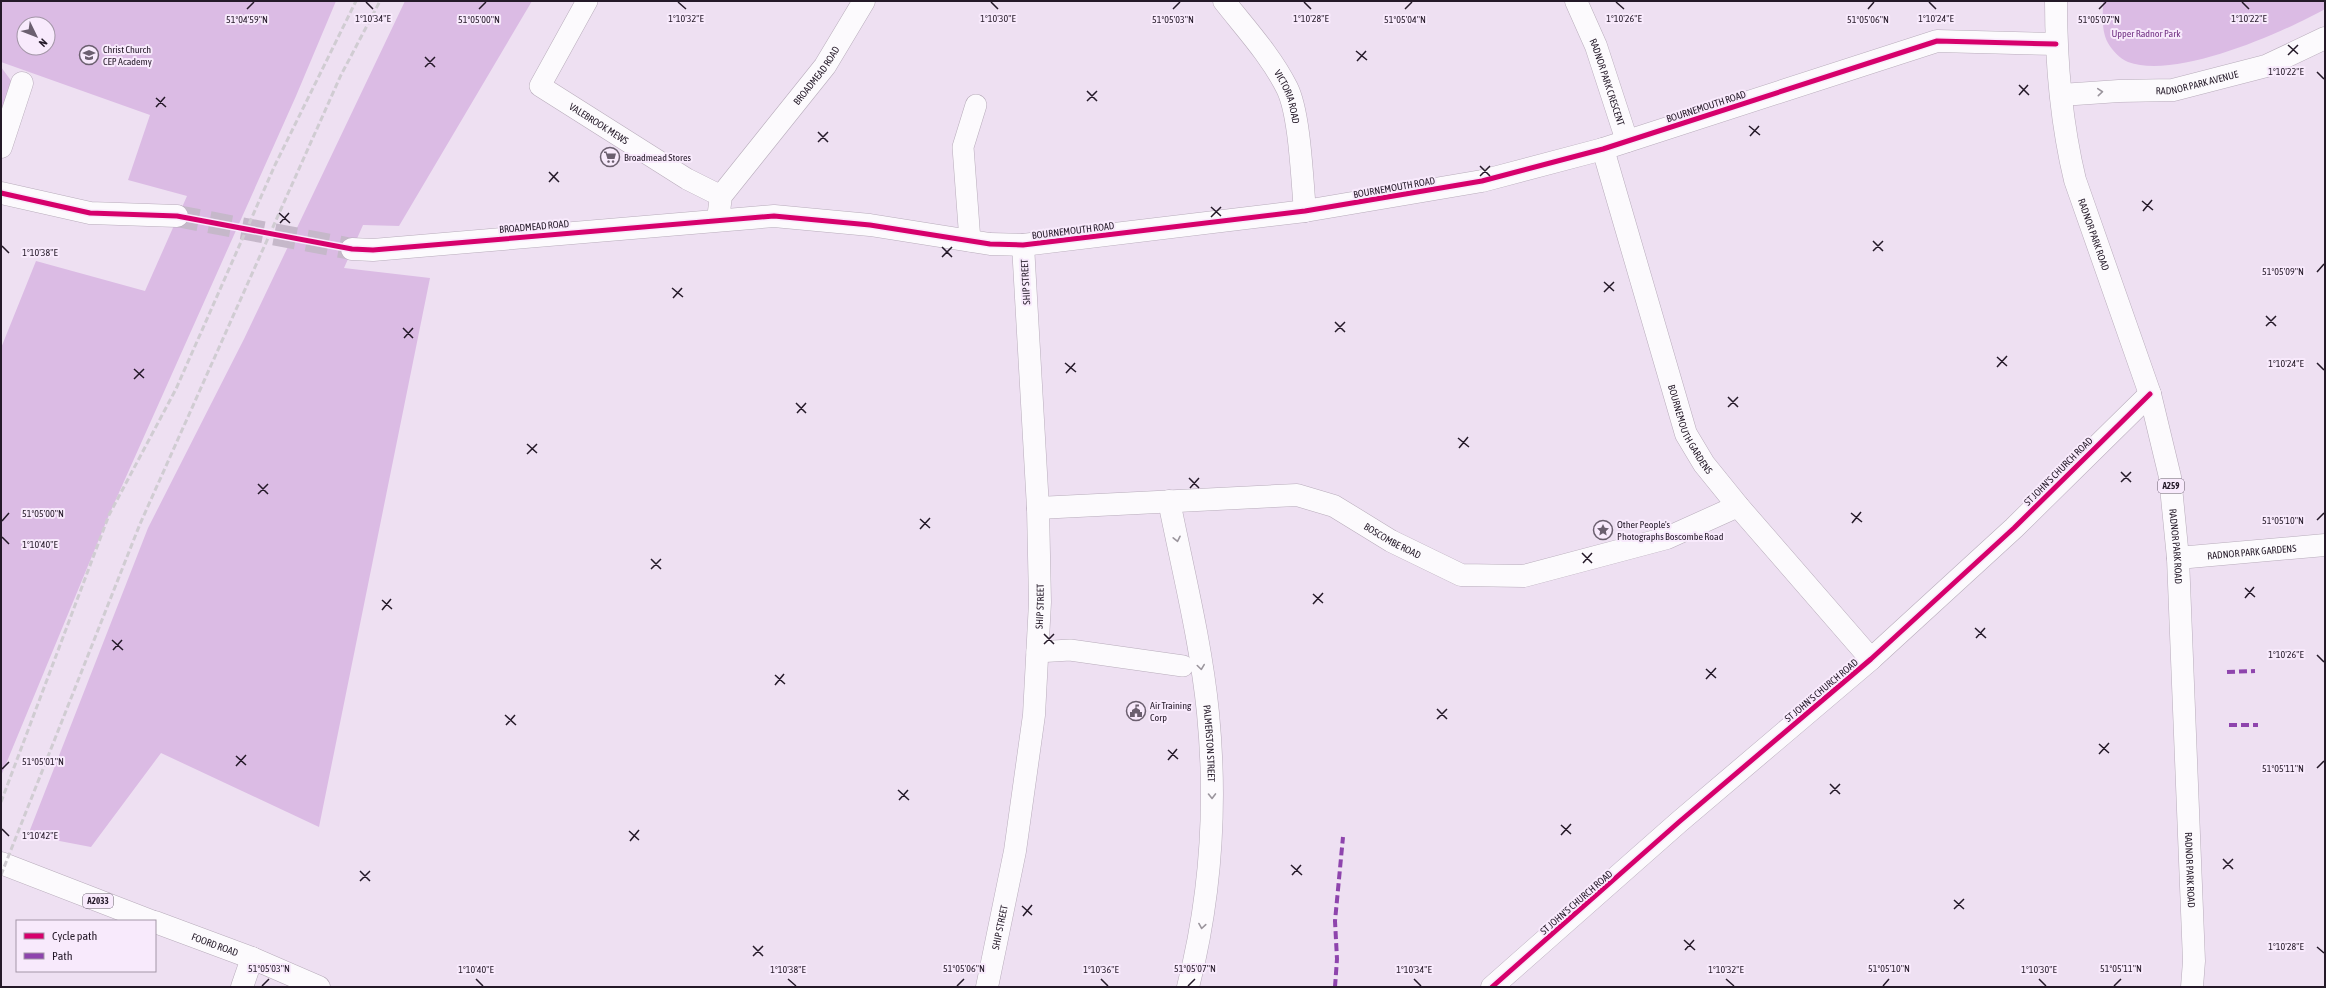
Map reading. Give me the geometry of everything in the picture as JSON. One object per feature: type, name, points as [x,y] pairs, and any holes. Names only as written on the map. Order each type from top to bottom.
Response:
[{"type":"main road","name":"BROADMEAD ROAD","points":[[720,196],[825,66],[864,1]]},
{"type":"main road","name":"VICTORIA ROAD","points":[[1224,1],[1264,52],[1287,88],[1294,114],[1305,211]]},
{"type":"main road","name":"RADNOR PARK CRESCENT","points":[[1576,1],[1596,46],[1627,141]]},
{"type":"main road","name":"RADNOR PARK ROAD","points":[[2056,1],[2056,44],[2067,145],[2075,180],[2150,394],[2170,477],[2178,558],[2194,961],[2192,987]]},
{"type":"main road","name":"RADNOR PARK AVENUE","points":[[2062,95],[2119,90],[2173,90],[2266,66],[2325,38]]},
{"type":"main road","name":"BOURNEMOUTH ROAD","points":[[718,219],[774,216],[806,218],[870,225],[990,244],[1023,245],[1305,211],[1482,181],[1603,149],[1937,41],[2056,44]]},
{"type":"main road","points":[[1,147],[22,83]]},
{"type":"main road","name":"BOURNEMOUTH GARDENS","points":[[1603,149],[1686,434],[1704,464],[1738,506],[1870,659]]},
{"type":"main road","points":[[1,193],[90,213],[177,216]]},
{"type":"main road","points":[[718,219],[720,196]]},
{"type":"main road","name":"BROADMEAD ROAD","points":[[352,249],[373,250],[718,219]]},
{"type":"main road","name":"SHIP STREET","points":[[987,987],[1015,851],[1034,715],[1040,602],[1038,508],[1023,245]]},
{"type":"main road","name":"ST JOHN'S CHURCH ROAD","points":[[1492,987],[1679,822],[1870,659],[2014,528],[2150,394]]},
{"type":"main road","name":"BOSCOMBE ROAD","points":[[1038,508],[1297,495],[1334,506],[1391,541],[1461,575],[1524,576],[1667,538],[1738,506]]},
{"type":"main road","name":"PALMERSTON STREET","points":[[1169,501],[1198,646],[1208,713],[1213,798],[1210,863],[1206,897],[1199,943],[1188,987]]},
{"type":"main road","name":"RADNOR PARK GARDENS","points":[[2178,558],[2325,545]]},
{"type":"main road","name":"A2033","points":[[1,863],[148,920]]},
{"type":"main road","name":"FOORD ROAD","points":[[156,922],[252,958],[319,987]]},
{"type":"main road","points":[[242,987],[252,958]]},
{"type":"lane","name":"VALEBROOK MEWS","points":[[587,1],[540,86],[687,178],[720,196]]},
{"type":"lane","points":[[970,241],[963,147],[976,105]]},
{"type":"lane","points":[[1037,652],[1070,650],[1183,666]]},
{"type":"green space","points":[[1,1],[336,1],[296,96],[109,515],[1,776],[1,348],[36,261],[145,291],[187,196],[128,180],[150,115],[1,62]]},
{"type":"green space","points":[[405,1],[532,1],[399,226],[363,225],[344,268],[430,278],[319,827],[161,753],[91,847],[28,835],[148,528],[244,339]]},
{"type":"green space","name":"Upper Radnor Park","points":[[2103,1],[2325,1],[2325,9],[2283,30],[2228,51],[2173,65],[2148,66],[2125,61],[2116,54],[2110,46],[2103,28]]},
{"type":"green space","points":[[1,67],[15,86],[1,127]]},
{"type":"tunnel","points":[[177,216],[352,249]]},
{"type":"railway","points":[[1,802],[109,515],[176,389],[275,165],[356,1]]},
{"type":"railway","points":[[1,875],[140,524],[341,75],[380,1]]},
{"type":"marked path","points":[[2227,672],[2255,671]]},
{"type":"marked path","points":[[2229,725],[2258,725]]},
{"type":"marked path","points":[[1335,987],[1337,959],[1335,921],[1343,837]]},
{"type":"cycle path","points":[[1,193],[90,213],[177,216],[352,249],[373,250],[774,216],[870,225],[990,244],[1023,245],[1305,211],[1482,181],[1603,149],[1937,41],[2056,44]]},
{"type":"cycle path","points":[[1492,987],[1679,822],[1871,659],[2014,528],[2150,394]]},
{"type":"place","name":"Christ Church CEP Academy","points":[[89,55]]},
{"type":"place","name":"Broadmead Stores","points":[[610,157]]},
{"type":"place","name":"Other People's Photographs Boscombe Road","points":[[1603,530]]},
{"type":"place","name":"Air Training Corp","points":[[1136,711]]}]
